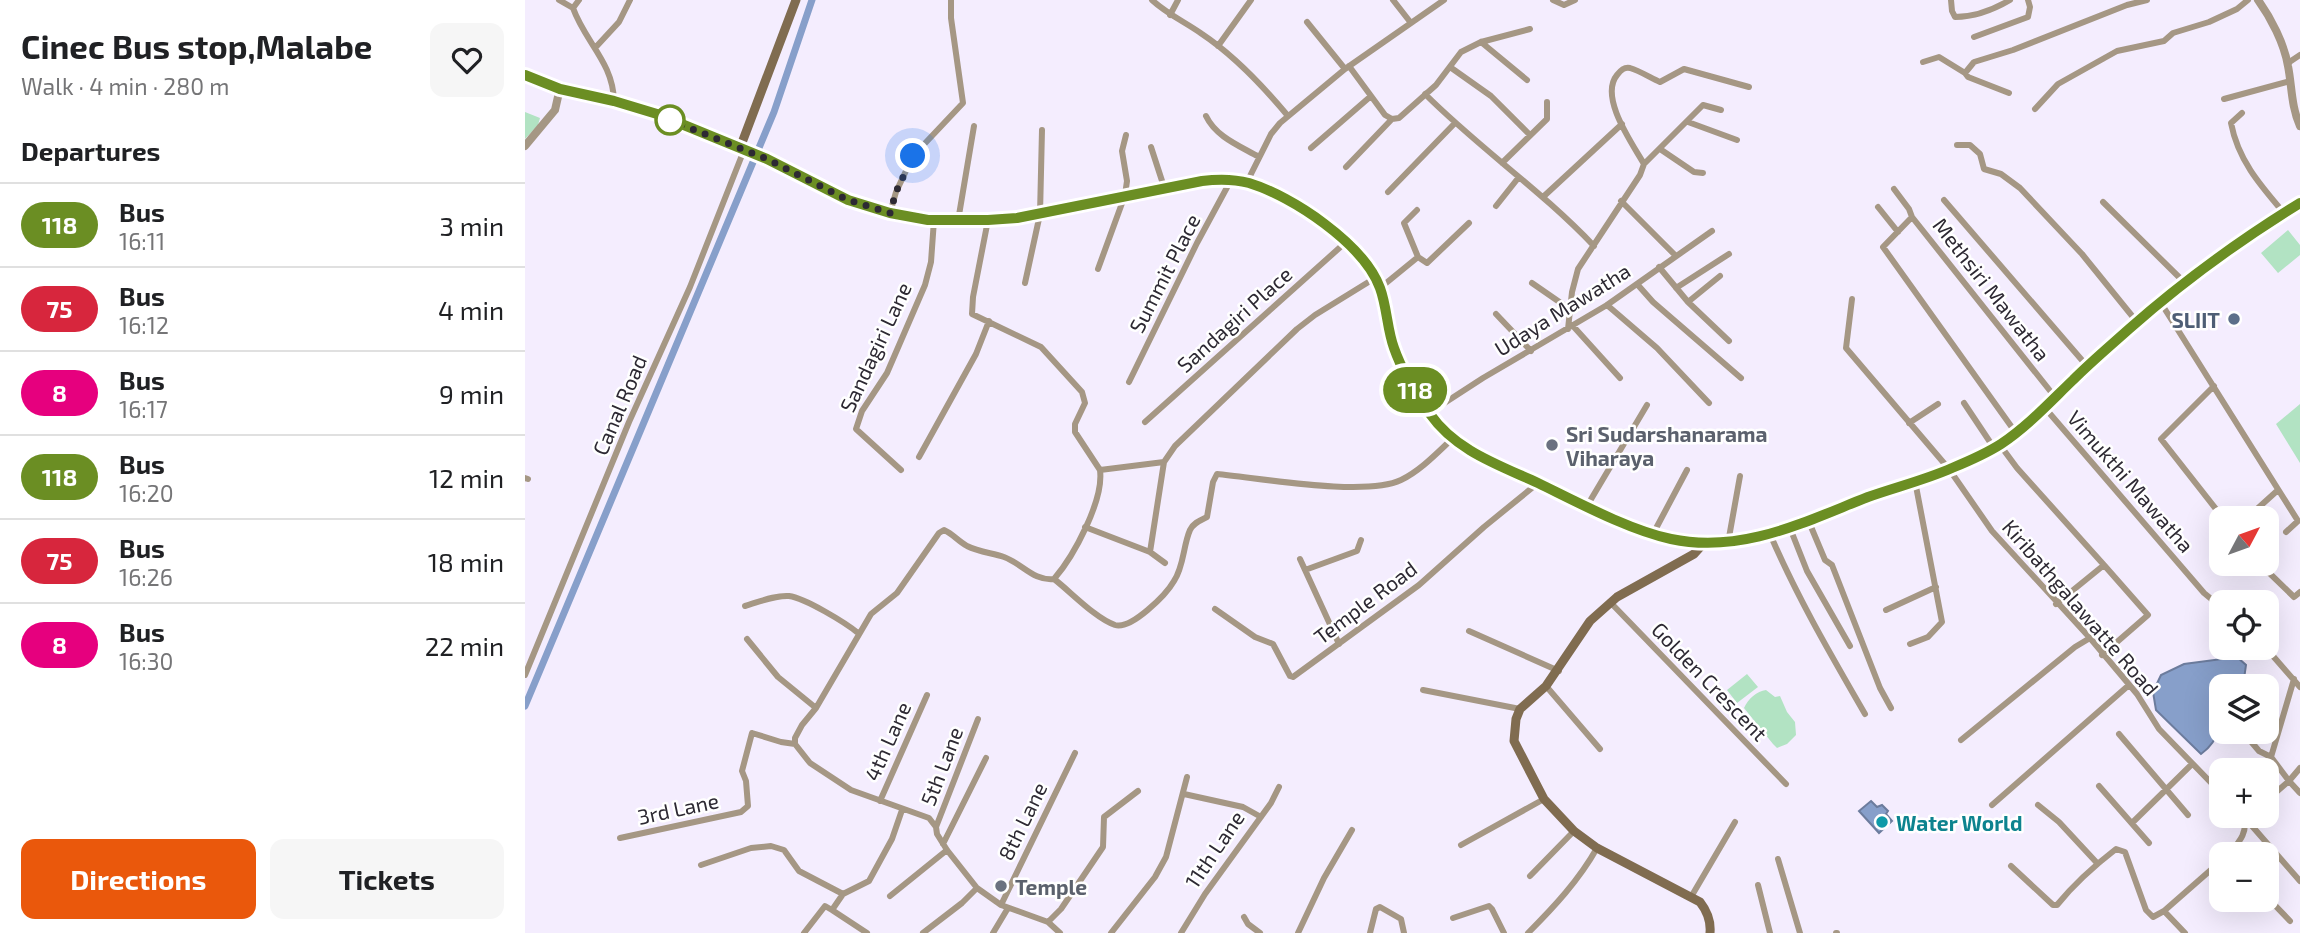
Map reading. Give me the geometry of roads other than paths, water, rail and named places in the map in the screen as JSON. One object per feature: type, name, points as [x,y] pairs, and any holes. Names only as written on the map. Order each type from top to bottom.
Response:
[{"type":"main road","points":[[744,149],[796,0]]},
{"type":"main road","points":[[525,75],[560,89],[657,114],[767,159],[848,200],[890,213],[934,220],[988,220],[1040,214],[1202,181],[1247,182],[1298,206],[1346,242],[1378,283],[1394,347],[1405,374],[1429,413],[1452,439],[1488,460],[1653,534],[1703,544],[1728,543],[1809,522],[1949,469],[1997,447],[2045,408],[2087,366],[2185,283],[2300,203]]},
{"type":"main road","points":[[1703,544],[1694,554],[1610,603],[1590,621],[1559,671],[1520,709],[1515,719],[1514,741],[1544,799],[1574,831],[1597,848],[1700,902],[1710,924],[1710,933]]},
{"type":"street","points":[[559,0],[573,8],[577,21],[611,77],[614,101]]},
{"type":"street","points":[[573,8],[579,0]]},
{"type":"street","points":[[595,48],[619,22],[630,0]]},
{"type":"street","points":[[890,213],[896,192],[913,156],[963,103],[951,0]]},
{"type":"street","points":[[1153,0],[1170,15],[1218,46],[1265,87],[1288,116]]},
{"type":"street","points":[[1170,15],[1178,0]]},
{"type":"street","points":[[1218,46],[1251,0]]},
{"type":"street","points":[[1393,0],[1411,23]]},
{"type":"street","points":[[1247,182],[1271,134],[1288,116],[1347,68],[1444,0]]},
{"type":"street","points":[[1553,0],[1564,5],[1575,0]]},
{"type":"street","points":[[1951,0],[1955,17],[1991,10],[2010,0]]},
{"type":"street","points":[[1988,0],[1991,10]]},
{"type":"street","points":[[1974,37],[2028,17],[2028,0]]},
{"type":"street","points":[[1965,73],[1974,62],[2147,0]]},
{"type":"street","points":[[2035,108],[2058,85],[2117,51],[2164,41],[2173,33],[2210,22],[2237,9],[2248,0]]},
{"type":"street","points":[[2257,0],[2279,38],[2287,63],[2293,107],[2300,126]]},
{"type":"street","points":[[1307,22],[1385,115],[1392,119],[1399,118],[1436,86],[1461,52],[1481,42],[1530,29]]},
{"type":"street","points":[[1481,42],[1527,80]]},
{"type":"street","points":[[2287,63],[2300,54]]},
{"type":"street","points":[[1923,62],[1939,57],[1977,81],[2008,93]]},
{"type":"street","points":[[1450,67],[1491,96],[1530,135]]},
{"type":"street","points":[[1644,164],[1622,124],[1610,92],[1614,79],[1622,69],[1629,68],[1660,82],[1684,68],[1749,87]]},
{"type":"street","points":[[2224,99],[2290,81]]},
{"type":"street","points":[[525,146],[555,110],[560,89]]},
{"type":"street","points":[[1426,94],[1455,123],[1565,216],[1594,246]]},
{"type":"street","points":[[1311,148],[1371,96]]},
{"type":"street","points":[[1501,163],[1547,119],[1547,102]]},
{"type":"street","points":[[1620,378],[1571,328],[1572,292],[1578,269],[1640,175],[1644,164],[1703,105],[1721,110]]},
{"type":"street","points":[[2242,113],[2231,123],[2234,141],[2250,172],[2284,213]]},
{"type":"street","points":[[1206,117],[1216,132],[1259,158]]},
{"type":"street","points":[[1346,167],[1392,119]]},
{"type":"street","points":[[1688,122],[1737,140]]},
{"type":"street","points":[[1388,192],[1455,123]]},
{"type":"street","points":[[1542,197],[1622,124]]},
{"type":"street","points":[[958,221],[974,126]]},
{"type":"street","points":[[1025,283],[1040,214],[1042,130]]},
{"type":"street","points":[[1098,269],[1125,195],[1127,181],[1122,151],[1126,135]]},
{"type":"street","points":[[1957,145],[1970,145],[1980,154],[1985,169],[2001,174],[2020,188],[2082,254],[2137,322]]},
{"type":"street","points":[[1151,147],[1164,187]]},
{"type":"street","name":"Canal Road","points":[[525,674],[629,422],[690,287],[744,149]]},
{"type":"street","points":[[1660,149],[1695,172],[1703,173]]},
{"type":"street","points":[[1496,206],[1519,177]]},
{"type":"street","name":"Summit Place","points":[[1129,382],[1231,180]]},
{"type":"street","points":[[1894,189],[1912,217]]},
{"type":"street","points":[[1944,200],[2087,366]]},
{"type":"street","points":[[1621,201],[1676,256]]},
{"type":"street","points":[[2103,202],[2185,283]]},
{"type":"street","points":[[1878,207],[1898,232]]},
{"type":"street","points":[[1417,210],[1404,223],[1418,257],[1427,262],[1469,223]]},
{"type":"street","name":"Methsiri Mawatha","points":[[2016,433],[1883,247],[1912,217],[2056,397]]},
{"type":"street","name":"Sandagiri Lane","points":[[901,470],[856,429],[862,411],[887,373],[925,285],[931,262],[934,220]]},
{"type":"street","points":[[988,220],[972,314],[1041,347],[1082,392],[1085,403],[1075,432],[1100,470],[1101,481],[1085,527],[1054,579]]},
{"type":"street","name":"Udaya Mawatha","points":[[1429,413],[1607,305],[1712,231]]},
{"type":"street","name":"Sandagiri Place","points":[[1145,422],[1346,242]]},
{"type":"street","points":[[1676,288],[1729,254]]},
{"type":"street","points":[[1150,552],[1164,462],[1175,446],[1315,315],[1378,283],[1418,257]]},
{"type":"street","points":[[1659,267],[1688,302],[1730,341]]},
{"type":"street","points":[[1688,302],[1720,276]]},
{"type":"street","points":[[1532,284],[1571,310]]},
{"type":"street","points":[[1637,284],[1653,302],[1741,378]]},
{"type":"street","name":"Kiribathgalawatte Road","points":[[1852,299],[1846,348],[1949,469],[1992,531],[2056,604],[2090,638],[2137,694],[2159,729],[2209,781]]},
{"type":"street","points":[[2161,303],[2298,522],[2286,532]]},
{"type":"street","points":[[1607,305],[1657,348],[1709,403]]},
{"type":"street","points":[[1496,314],[1531,351]]},
{"type":"street","points":[[919,457],[977,354],[989,321]]},
{"type":"street","points":[[2214,386],[2161,439],[2214,506]]},
{"type":"street","points":[[1964,403],[1997,447],[2148,615],[2102,654]]},
{"type":"street","points":[[1909,423],[1938,404]]},
{"type":"street","points":[[1587,506],[1647,405]]},
{"type":"street","name":"Vimukthi Mawatha","points":[[2045,408],[2209,597]]},
{"type":"street","points":[[1060,933],[1048,922],[1004,906],[977,888],[945,847],[929,818],[851,790],[810,763],[795,744],[802,725],[816,708],[871,614],[897,593],[939,533],[944,530],[977,551],[1007,558],[1037,577],[1054,579],[1117,626],[1128,624],[1148,609],[1174,582],[1183,561],[1191,528],[1196,522],[1207,517],[1217,474],[1350,487],[1391,484],[1403,479],[1452,439]]},
{"type":"street","points":[[1100,470],[1164,462]]},
{"type":"street","points":[[1653,534],[1687,470]]},
{"type":"street","points":[[1728,543],[1740,476]]},
{"type":"street","points":[[1910,644],[1928,637],[1942,622],[1915,481]]},
{"type":"street","name":"Temple Road","points":[[1215,609],[1255,637],[1273,644],[1293,677],[1419,585],[1538,483]]},
{"type":"street","points":[[2261,506],[2278,491]]},
{"type":"street","points":[[1809,522],[1825,560],[1832,565],[1880,688],[1891,708]]},
{"type":"street","points":[[1085,527],[1150,552],[1164,563]]},
{"type":"street","points":[[1790,528],[1807,570],[1850,646]]},
{"type":"street","points":[[1770,534],[1824,643],[1865,714]]},
{"type":"street","points":[[1305,570],[1357,551],[1361,540]]},
{"type":"street","points":[[1300,559],[1339,644]]},
{"type":"street","points":[[2056,604],[2104,565]]},
{"type":"street","points":[[2272,576],[2294,597],[2300,592]]},
{"type":"street","points":[[1886,610],[1936,587]]},
{"type":"street","points":[[745,606],[790,596],[824,611],[859,633]]},
{"type":"street","name":"Golden Crescent","points":[[1610,603],[1786,784]]},
{"type":"street","points":[[1469,631],[1559,671]]},
{"type":"street","points":[[1961,740],[2075,647],[2090,638]]},
{"type":"street","points":[[747,639],[778,677],[816,708]]},
{"type":"street","points":[[2276,660],[2300,687]]},
{"type":"street","points":[[2271,757],[2294,680]]},
{"type":"street","points":[[1992,805],[2129,685]]},
{"type":"street","points":[[1546,686],[1600,749]]},
{"type":"street","points":[[1423,690],[1520,709]]},
{"type":"street","name":"4th Lane","points":[[880,801],[927,695]]},
{"type":"street","name":"5th Lane","points":[[936,827],[978,719]]},
{"type":"street","name":"3rd Lane","points":[[620,838],[741,812],[748,806],[747,781],[742,771],[752,733],[781,743],[795,744]]},
{"type":"street","points":[[2119,734],[2188,815]]},
{"type":"street","points":[[2253,744],[2259,751],[2271,757],[2300,793]]},
{"type":"street","name":"8th Lane","points":[[993,933],[1075,753]]},
{"type":"street","points":[[890,897],[945,847],[986,758]]},
{"type":"street","points":[[2133,822],[2192,764]]},
{"type":"street","points":[[2279,790],[2300,768]]},
{"type":"street","name":"11th Lane","points":[[1111,933],[1155,877],[1166,858],[1187,777]]},
{"type":"street","points":[[2099,786],[2149,843]]},
{"type":"street","points":[[1261,817],[1279,787]]},
{"type":"street","points":[[1048,922],[1061,909],[1103,847],[1104,817],[1138,791]]},
{"type":"street","name":"11th Lane","points":[[1181,933],[1205,894],[1261,817],[1243,807],[1184,794]]},
{"type":"street","points":[[1461,845],[1544,799]]},
{"type":"street","points":[[2038,805],[2059,822],[2097,863]]},
{"type":"street","name":"5th Lane","points":[[804,933],[825,906],[832,909],[843,894],[869,881],[892,839],[902,810]]},
{"type":"street","points":[[1691,897],[1735,822]]},
{"type":"street","points":[[2256,828],[2300,881]]},
{"type":"street","points":[[1298,933],[1324,878],[1352,830]]},
{"type":"street","points":[[1530,876],[1574,831]]},
{"type":"street","points":[[701,865],[751,848],[771,846],[784,850],[799,871],[843,894]]},
{"type":"street","points":[[1528,933],[1556,905],[1589,863],[1597,848]]},
{"type":"street","points":[[2011,866],[2053,905],[2057,905],[2073,885],[2097,863],[2116,849],[2125,852],[2146,910],[2153,917],[2164,911],[2209,872]]},
{"type":"street","points":[[1778,859],[1800,933]]},
{"type":"street","points":[[1758,886],[1770,933]]},
{"type":"street","points":[[923,933],[977,888]]},
{"type":"street","points":[[1370,933],[1376,909],[1380,906],[1401,919],[1404,933]]},
{"type":"street","points":[[1453,918],[1489,906],[1504,933]]},
{"type":"street","points":[[832,909],[863,932]]},
{"type":"street","points":[[2279,910],[2290,921]]},
{"type":"street","points":[[2164,911],[2185,933]]},
{"type":"street","points":[[1244,917],[1248,924],[1260,933]]},
{"type":"water","points":[[2240,660],[2246,665],[2245,674],[2209,674],[2209,744],[2211,744],[2201,754],[2156,710],[2153,692],[2161,675],[2184,664]]},
{"type":"water","points":[[1871,801],[1877,807],[1882,805],[1892,821],[1879,833],[1859,811]]},
{"type":"waterway","points":[[525,706],[774,112],[812,0]]},
{"type":"place","name":"SLIIT","points":[[2234,319]]},
{"type":"place","name":"Sri Sudarshanarama Viharaya","points":[[1552,445]]},
{"type":"place","name":"Water World","points":[[1882,822]]},
{"type":"place","name":"Temple","points":[[1001,886]]}]
